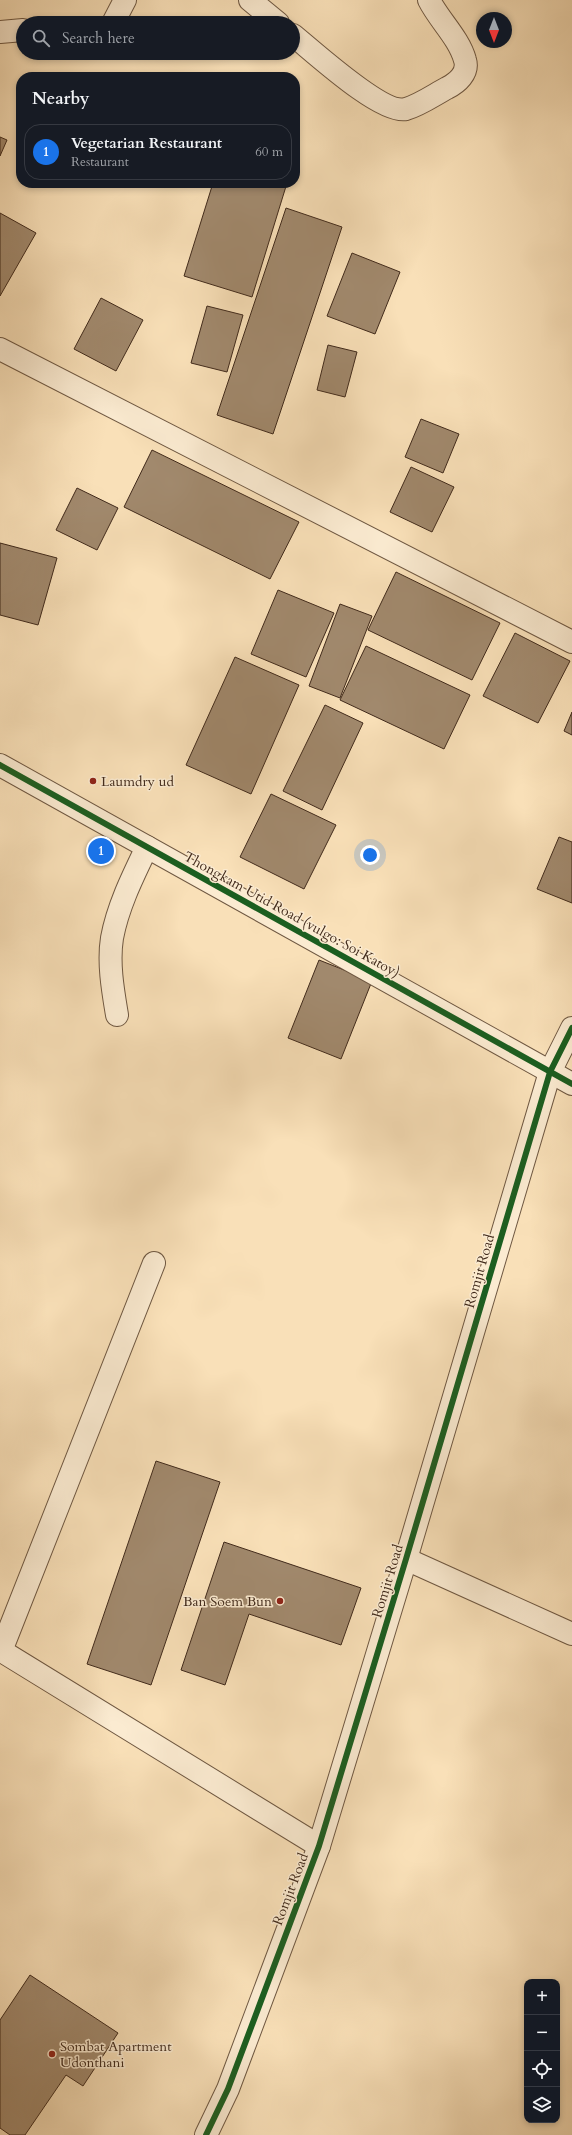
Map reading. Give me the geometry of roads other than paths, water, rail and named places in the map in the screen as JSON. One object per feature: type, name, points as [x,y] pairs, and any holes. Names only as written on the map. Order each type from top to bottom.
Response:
[{"type":"street","points":[[117,16],[125,0]]},
{"type":"street","points":[[250,0],[269,16]]},
{"type":"street","points":[[300,41],[370,97],[387,107],[405,109],[457,83],[465,69],[465,61],[456,41],[429,0]]},
{"type":"street","points":[[0,32],[16,31]]},
{"type":"street","points":[[0,349],[572,642]]},
{"type":"street","name":"Thongkam Utid Road (vulgo: Soi Katoy)","points":[[0,765],[572,1084]]},
{"type":"street","points":[[118,1015],[112,984],[112,939],[130,881],[147,847]]},
{"type":"street","name":"Romjit Road","points":[[206,2135],[228,2089],[319,1846],[406,1559],[550,1072],[572,1028]]},
{"type":"street","points":[[154,1263],[0,1650],[319,1846]]},
{"type":"street","points":[[406,1559],[572,1634]]},
{"type":"place","name":"Laumdry ud","points":[[93,781]]},
{"type":"place","name":"Vegetarian Restaurant","points":[[101,851]]},
{"type":"place","name":"Ban Soem Bun","points":[[280,1601]]},
{"type":"place","name":"Sombat Apartment Udonthani","points":[[52,2054]]}]
